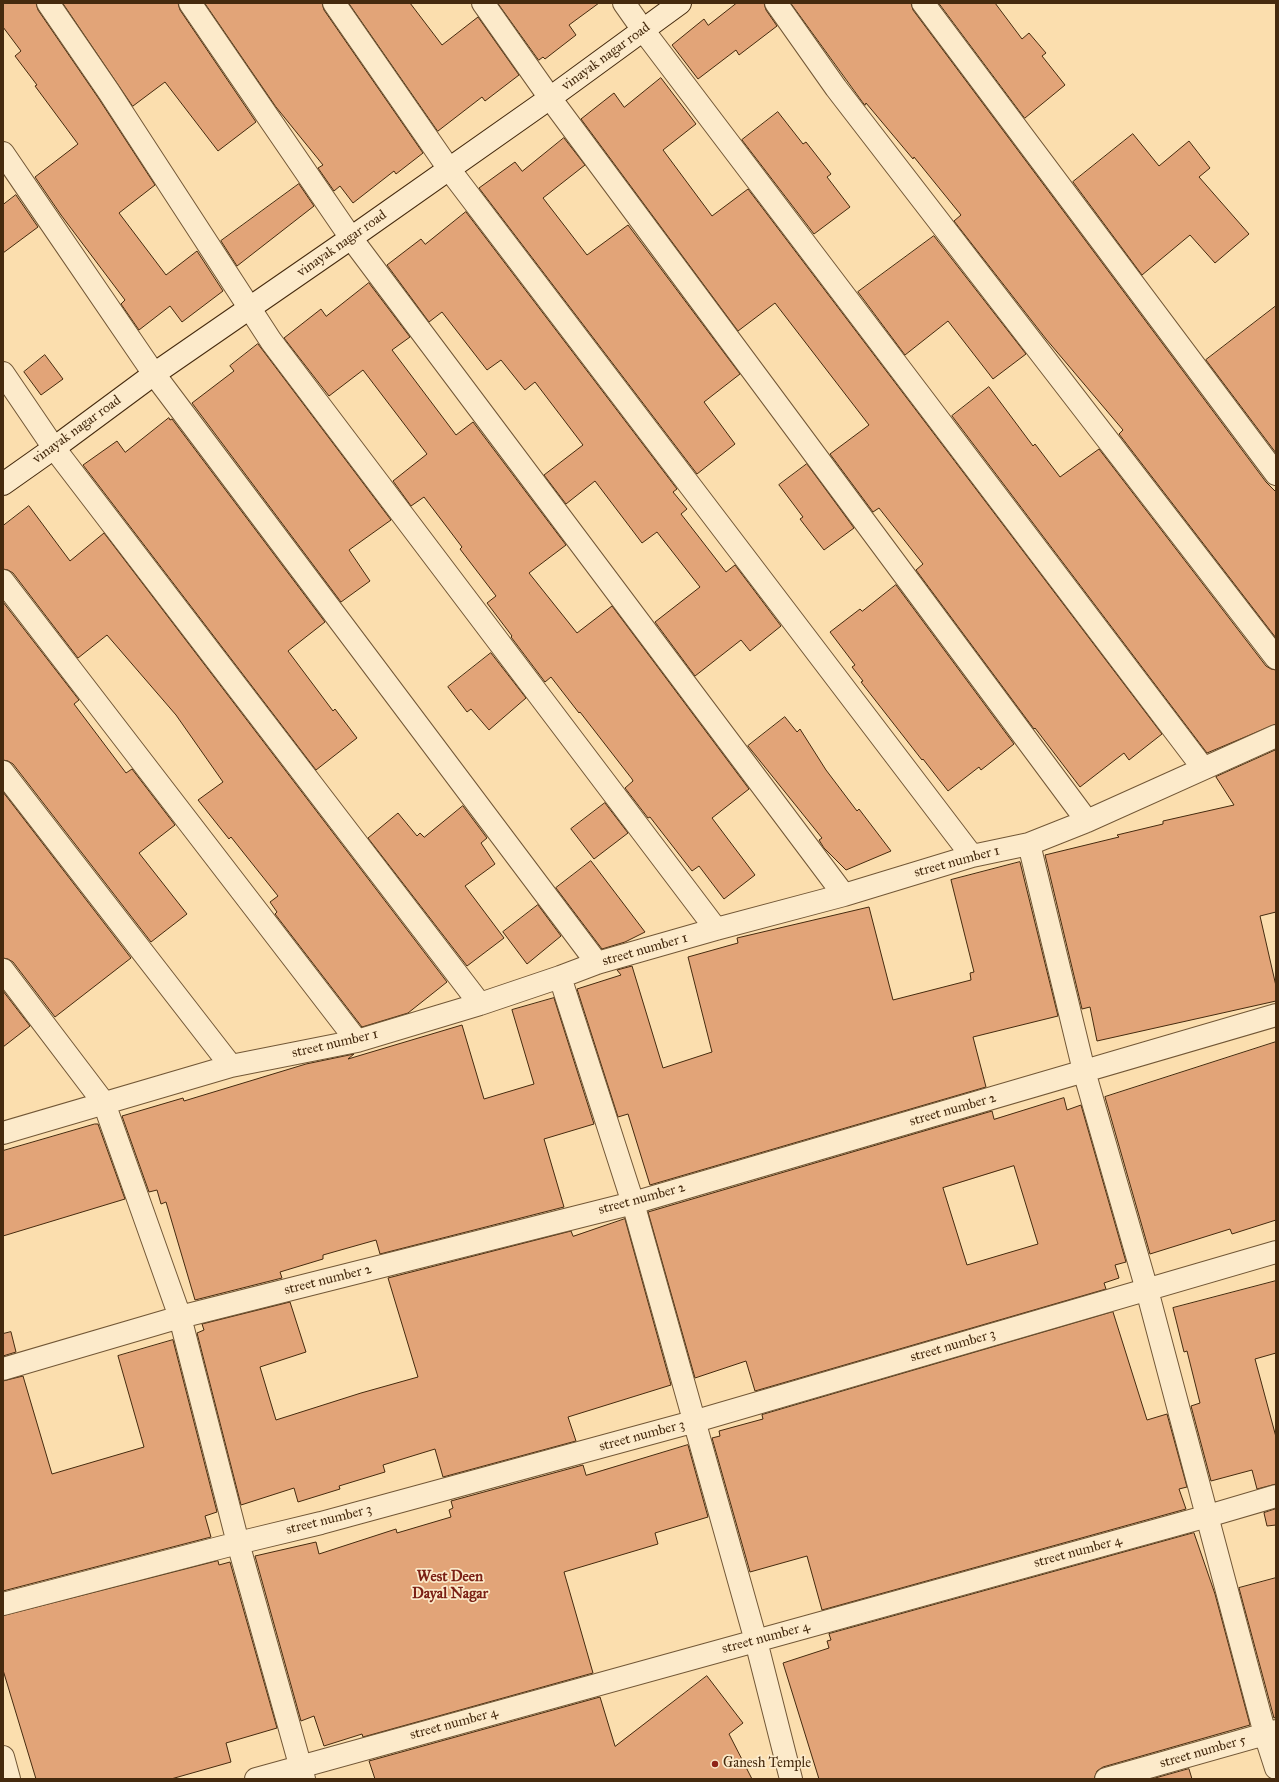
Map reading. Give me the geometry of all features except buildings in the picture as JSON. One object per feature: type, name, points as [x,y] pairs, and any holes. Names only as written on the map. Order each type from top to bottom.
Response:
[{"type":"street","points":[[48,3],[109,92],[271,341],[716,929]]},
{"type":"street","points":[[190,3],[351,238],[844,895]]},
{"type":"street","points":[[334,3],[449,169],[972,856]]},
{"type":"street","points":[[483,3],[550,98],[1087,821]]},
{"type":"street","points":[[624,3],[1203,768]]},
{"type":"street","name":"vinayak nagar road","points":[[3,484],[154,374],[550,98],[680,3]]},
{"type":"street","points":[[776,3],[841,94],[1276,658]]},
{"type":"street","points":[[923,3],[1276,474]]},
{"type":"street","points":[[3,153],[154,374],[597,963]]},
{"type":"street","points":[[3,373],[54,448],[480,1004]]},
{"type":"street","points":[[3,581],[357,1042]]},
{"type":"street","name":"street number 1","points":[[3,1133],[231,1066],[357,1042],[480,1004],[597,963],[844,895],[972,856],[1029,844],[1087,821],[1276,736]]},
{"type":"street","points":[[3,772],[231,1066]]},
{"type":"street","points":[[1029,844],[1084,1071],[1147,1290],[1208,1516],[1271,1733],[1276,1768]]},
{"type":"street","points":[[3,970],[104,1104],[180,1317],[238,1543],[302,1773]]},
{"type":"street","points":[[560,977],[633,1203],[696,1421],[756,1641],[791,1779]]},
{"type":"street","name":"street number 2","points":[[3,1369],[180,1317],[633,1203],[1276,1015]]},
{"type":"street","name":"street number 3","points":[[3,1604],[321,1523],[696,1421],[1276,1252]]},
{"type":"street","name":"street number 4","points":[[256,1779],[302,1773],[756,1641],[1276,1496]]},
{"type":"street","name":"street number 5","points":[[1106,1779],[1271,1733]]},
{"type":"street","points":[[3,1756],[9,1779]]},
{"type":"place","name":"Ganesh Temple","points":[[715,1764]]},
{"type":"district","name":"West Deen Dayal Nagar","points":[[450,1586]]}]
